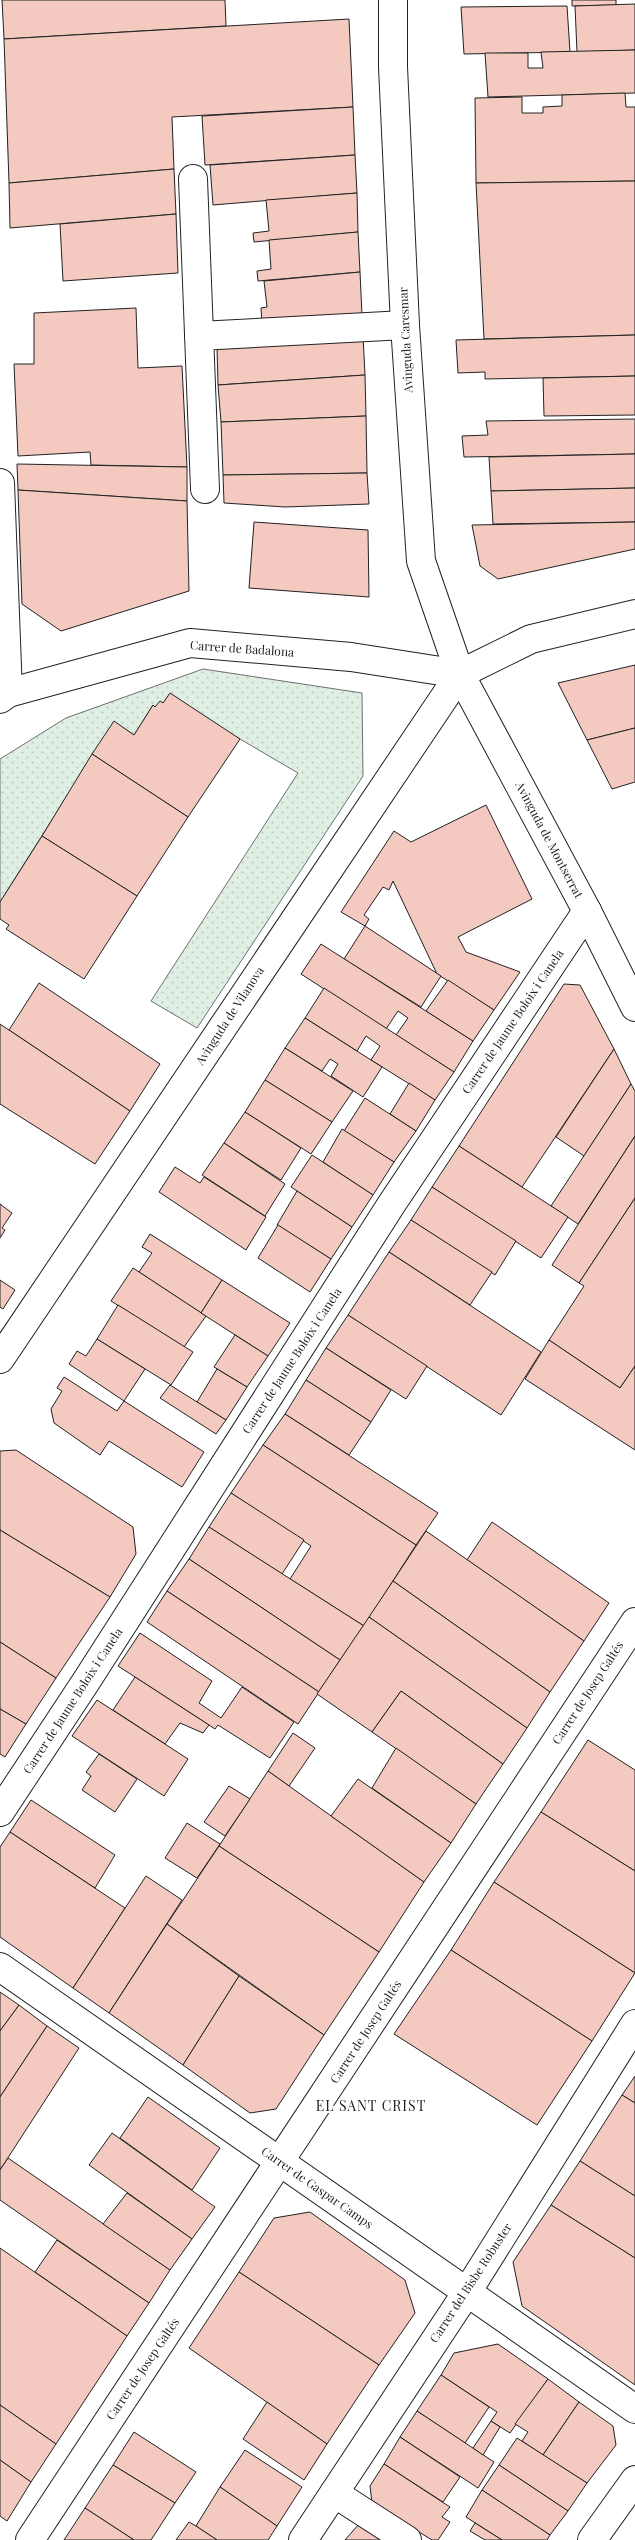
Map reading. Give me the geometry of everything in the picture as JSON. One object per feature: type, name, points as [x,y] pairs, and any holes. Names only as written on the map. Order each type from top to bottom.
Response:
[{"type":"street","name":"Avinguda Caresmar","points":[[393,0],[393,66],[404,325],[421,560],[460,674]]},
{"type":"street","points":[[193,179],[205,489]]},
{"type":"street","points":[[199,336],[404,325]]},
{"type":"street","points":[[0,483],[4,696]]},
{"type":"street","points":[[460,674],[531,639],[635,614]]},
{"type":"street","name":"Carrer de Badalona","points":[[4,696],[190,643],[351,658],[460,674]]},
{"type":"street","name":"Avinguda de Montserrat","points":[[460,674],[587,911],[635,1007]]},
{"type":"street","name":"Avinguda de Vilanova","points":[[0,1359],[460,674]]},
{"type":"street","name":"Carrer de Jaume Boloix i Canela","points":[[0,1812],[87,1680],[391,1204],[587,911]]},
{"type":"street","name":"Carrer de Josep Galtés","points":[[30,2540],[635,1622]]},
{"type":"street","name":"Carrer de Gaspar Camps","points":[[0,1967],[635,2409]]},
{"type":"street","name":"Carrer del Bisbe Robuster","points":[[303,2540],[467,2292],[635,2024]]},
{"type":"street","points":[[592,2540],[635,2480]]},
{"type":"street","points":[[334,2494],[407,2540]]},
{"type":"green space","points":[[203,669],[362,693],[363,776],[197,1028],[151,1001],[298,773],[240,739],[163,703],[155,707],[153,705],[134,735],[114,722],[0,902],[0,759],[66,718]]},
{"type":"building","points":[[2,0],[225,0],[226,26],[4,39]]},
{"type":"building","points":[[572,0],[616,0],[616,5],[572,6]]},
{"type":"building","points":[[635,4],[635,50],[577,52],[575,6]]},
{"type":"building","points":[[567,6],[570,52],[464,54],[461,7]]},
{"type":"building","points":[[349,19],[353,107],[172,117],[174,169],[9,183],[4,39]]},
{"type":"building","points":[[635,50],[635,93],[488,97],[485,53],[528,53],[528,68],[543,68],[541,52]]},
{"type":"building","points":[[625,93],[626,107],[635,107],[635,181],[476,183],[475,98],[522,97],[522,113],[543,113],[543,107],[562,106],[562,95]]},
{"type":"building","points":[[353,107],[355,155],[205,165],[202,116]]},
{"type":"building","points":[[355,155],[357,193],[213,205],[210,165]]},
{"type":"building","points":[[174,169],[176,214],[10,228],[9,183]]},
{"type":"building","points":[[635,181],[635,335],[484,339],[476,183]]},
{"type":"building","points":[[357,193],[358,232],[254,242],[253,233],[269,231],[266,200]]},
{"type":"building","points":[[176,214],[178,273],[63,281],[60,224]]},
{"type":"building","points":[[358,232],[360,272],[258,281],[257,271],[271,269],[269,240]]},
{"type":"building","points":[[360,272],[362,315],[262,323],[261,308],[267,307],[264,281]]},
{"type":"building","points":[[136,308],[138,368],[182,366],[187,467],[91,465],[90,452],[18,456],[14,364],[34,364],[34,313]]},
{"type":"building","points":[[363,335],[365,375],[218,385],[217,348]]},
{"type":"building","points":[[635,335],[635,376],[485,379],[485,372],[458,373],[456,340]]},
{"type":"building","points":[[365,375],[366,416],[221,422],[218,385]]},
{"type":"building","points":[[635,376],[635,415],[544,416],[543,378]]},
{"type":"building","points":[[366,416],[367,473],[223,475],[221,422]]},
{"type":"building","points":[[635,419],[635,454],[464,457],[462,436],[488,435],[486,421]]},
{"type":"building","points":[[635,454],[635,488],[491,491],[489,457]]},
{"type":"building","points":[[17,464],[187,467],[187,501],[18,490]]},
{"type":"building","points":[[367,473],[369,504],[285,507],[224,503],[223,475]]},
{"type":"building","points":[[635,488],[635,522],[493,524],[491,491]]},
{"type":"building","points":[[18,490],[187,501],[189,591],[61,631],[22,604]]},
{"type":"building","points":[[254,522],[368,530],[369,597],[249,588]]},
{"type":"building","points":[[635,522],[635,549],[498,579],[480,566],[472,525]]},
{"type":"building","points":[[635,665],[635,728],[587,740],[558,683]]},
{"type":"building","points":[[170,693],[240,739],[188,817],[92,754],[114,721],[134,735],[153,705],[155,707],[160,701],[163,703]]},
{"type":"building","points":[[635,728],[635,782],[612,789],[587,740]]},
{"type":"building","points":[[92,754],[188,817],[137,896],[42,836]]},
{"type":"building","points":[[486,805],[532,899],[458,937],[466,952],[520,972],[494,1010],[437,974],[393,881],[389,890],[383,887],[364,915],[369,919],[365,926],[341,912],[394,831],[411,842]]},
{"type":"building","points":[[42,836],[137,896],[84,979],[6,929],[9,925],[0,919],[0,902]]},
{"type":"building","points":[[365,926],[441,976],[421,1007],[344,959]]},
{"type":"building","points":[[321,944],[473,1041],[454,1072],[396,1035],[408,1018],[398,1011],[386,1029],[301,974]]},
{"type":"building","points":[[448,980],[494,1010],[473,1041],[426,1011]]},
{"type":"building","points":[[39,983],[160,1064],[130,1111],[9,1030]]},
{"type":"building","points":[[564,984],[580,985],[614,1049],[522,1187],[459,1146]]},
{"type":"building","points":[[324,988],[454,1072],[435,1100],[371,1060],[380,1046],[366,1036],[357,1051],[305,1018]]},
{"type":"building","points":[[305,1018],[382,1067],[363,1097],[331,1076],[338,1064],[330,1059],[322,1071],[285,1048]]},
{"type":"building","points":[[0,1024],[130,1111],[95,1164],[0,1104]]},
{"type":"building","points":[[285,1048],[353,1091],[332,1122],[265,1080]]},
{"type":"building","points":[[614,1049],[631,1084],[584,1156],[556,1137]]},
{"type":"building","points":[[265,1080],[332,1122],[311,1154],[245,1112]]},
{"type":"building","points":[[409,1083],[435,1100],[416,1131],[390,1114]]},
{"type":"building","points":[[631,1084],[635,1091],[635,1136],[578,1224],[551,1206]]},
{"type":"building","points":[[365,1098],[416,1131],[394,1162],[344,1131]]},
{"type":"building","points":[[245,1112],[301,1148],[281,1180],[224,1143]]},
{"type":"building","points":[[342,1129],[394,1162],[373,1195],[323,1162]]},
{"type":"building","points":[[635,1136],[635,1198],[579,1283],[552,1265]]},
{"type":"building","points":[[224,1143],[285,1184],[265,1216],[202,1175]]},
{"type":"building","points":[[459,1146],[568,1217],[541,1258],[432,1187]]},
{"type":"building","points":[[312,1155],[373,1195],[352,1227],[291,1187]]},
{"type":"building","points":[[175,1167],[200,1183],[204,1177],[266,1217],[246,1250],[159,1192]]},
{"type":"building","points":[[432,1187],[516,1241],[495,1275],[411,1220]]},
{"type":"building","points":[[297,1191],[352,1227],[331,1259],[277,1225]]},
{"type":"building","points":[[635,1198],[635,1366],[620,1388],[549,1340],[584,1286],[579,1283]]},
{"type":"building","points":[[0,1204],[12,1213],[2,1228],[5,1230],[0,1238]]},
{"type":"building","points":[[411,1220],[492,1272],[470,1305],[389,1252]]},
{"type":"building","points":[[278,1225],[331,1259],[310,1292],[258,1258]]},
{"type":"building","points":[[150,1234],[222,1280],[201,1313],[139,1272],[152,1253],[142,1247]]},
{"type":"building","points":[[389,1252],[541,1352],[501,1415],[348,1315]]},
{"type":"building","points":[[133,1268],[206,1316],[184,1347],[111,1301]]},
{"type":"building","points":[[0,1280],[15,1290],[3,1309],[0,1307]]},
{"type":"building","points":[[222,1280],[290,1323],[268,1356],[201,1313]]},
{"type":"building","points":[[118,1305],[193,1352],[171,1385],[97,1339]]},
{"type":"building","points":[[348,1315],[427,1366],[406,1399],[326,1348]]},
{"type":"building","points":[[235,1335],[268,1356],[247,1387],[214,1367]]},
{"type":"building","points":[[97,1339],[145,1369],[124,1401],[69,1364],[77,1351],[86,1356]]},
{"type":"building","points":[[549,1340],[620,1388],[635,1366],[635,1450],[525,1379]]},
{"type":"building","points":[[326,1348],[391,1390],[371,1422],[306,1380]]},
{"type":"building","points":[[217,1369],[247,1387],[226,1420],[197,1402]]},
{"type":"building","points":[[64,1377],[117,1411],[124,1401],[204,1452],[182,1487],[109,1441],[100,1455],[54,1423],[51,1409],[62,1391],[57,1388]]},
{"type":"building","points":[[306,1380],[371,1422],[349,1455],[285,1414]]},
{"type":"building","points":[[170,1385],[226,1420],[216,1434],[160,1398]]},
{"type":"building","points":[[285,1414],[438,1513],[416,1545],[263,1445]]},
{"type":"building","points":[[263,1445],[416,1545],[364,1626],[290,1579],[311,1546],[231,1493]]},
{"type":"building","points":[[16,1450],[133,1527],[136,1554],[110,1597],[0,1530],[0,1451]]},
{"type":"building","points":[[231,1493],[304,1540],[282,1574],[209,1527]]},
{"type":"building","points":[[492,1522],[609,1603],[584,1641],[467,1560]]},
{"type":"building","points":[[209,1527],[364,1626],[340,1660],[189,1559]]},
{"type":"building","points":[[0,1530],[110,1597],[56,1678],[0,1642]]},
{"type":"building","points":[[426,1531],[584,1641],[550,1692],[393,1581]]},
{"type":"building","points":[[189,1559],[340,1660],[319,1692],[167,1591]]},
{"type":"building","points":[[393,1581],[550,1692],[527,1728],[369,1617]]},
{"type":"building","points":[[167,1591],[319,1692],[298,1724],[147,1622]]},
{"type":"building","points":[[369,1617],[527,1728],[503,1764],[401,1691],[372,1732],[317,1694]]},
{"type":"building","points":[[140,1633],[212,1681],[199,1703],[221,1718],[242,1687],[294,1722],[270,1758],[218,1725],[215,1729],[118,1666]]},
{"type":"building","points":[[0,1642],[56,1678],[26,1724],[0,1709]]},
{"type":"building","points":[[135,1677],[209,1725],[203,1733],[180,1723],[165,1744],[113,1710]]},
{"type":"building","points":[[401,1691],[503,1764],[476,1804],[372,1732]]},
{"type":"building","points":[[97,1700],[188,1759],[164,1796],[72,1736]]},
{"type":"building","points":[[0,1709],[26,1724],[5,1757],[0,1754]]},
{"type":"building","points":[[293,1733],[315,1748],[289,1786],[268,1771]]},
{"type":"building","points":[[588,1740],[635,1770],[635,1871],[541,1812]]},
{"type":"building","points":[[396,1748],[476,1804],[451,1843],[372,1788]]},
{"type":"building","points":[[99,1754],[137,1779],[115,1812],[82,1790],[91,1776],[86,1772]]},
{"type":"building","points":[[268,1771],[424,1882],[379,1952],[219,1846]]},
{"type":"building","points":[[358,1779],[451,1843],[424,1882],[331,1816]]},
{"type":"building","points":[[229,1786],[250,1799],[225,1836],[204,1822]]},
{"type":"building","points":[[31,1800],[115,1855],[95,1888],[10,1832]]},
{"type":"building","points":[[541,1812],[635,1871],[635,1973],[494,1882]]},
{"type":"building","points":[[187,1823],[220,1844],[197,1878],[165,1858]]},
{"type":"building","points":[[10,1832],[125,1908],[73,1988],[0,1937],[0,1847]]},
{"type":"building","points":[[219,1846],[379,1952],[324,2035],[167,1924]]},
{"type":"building","points":[[146,1876],[182,1900],[109,2013],[73,1988]]},
{"type":"building","points":[[494,1882],[635,1973],[592,2041],[451,1950]]},
{"type":"building","points":[[167,1924],[239,1976],[183,2065],[109,2013]]},
{"type":"building","points":[[451,1950],[592,2041],[537,2125],[394,2034]]},
{"type":"building","points":[[239,1976],[324,2035],[276,2109],[250,2113],[183,2065]]},
{"type":"building","points":[[0,1992],[19,2005],[0,2031]]},
{"type":"building","points":[[19,2005],[47,2026],[0,2097],[0,2031]]},
{"type":"building","points":[[47,2026],[79,2048],[0,2170],[0,2097]]},
{"type":"building","points":[[635,2076],[635,2103],[622,2095]]},
{"type":"building","points":[[622,2095],[635,2103],[635,2196],[580,2161]]},
{"type":"building","points":[[148,2097],[220,2148],[192,2190],[120,2138]]},
{"type":"building","points":[[112,2133],[215,2207],[192,2239],[89,2165]]},
{"type":"building","points":[[8,2158],[170,2270],[149,2303],[0,2200],[0,2170]]},
{"type":"building","points":[[580,2161],[635,2196],[635,2258],[551,2205]]},
{"type":"building","points":[[127,2193],[192,2239],[170,2270],[103,2224]]},
{"type":"building","points":[[551,2205],[635,2258],[635,2385],[522,2306],[513,2262]]},
{"type":"building","points":[[310,2212],[405,2280],[415,2313],[379,2365],[239,2272],[274,2218]]},
{"type":"building","points":[[57,2240],[149,2303],[127,2336],[35,2272]]},
{"type":"building","points":[[0,2248],[127,2336],[56,2444],[0,2405]]},
{"type":"building","points":[[239,2272],[379,2365],[327,2444],[189,2348]]},
{"type":"building","points":[[498,2344],[548,2379],[510,2433],[491,2421],[497,2412],[441,2375],[454,2353]]},
{"type":"building","points":[[441,2375],[489,2407],[465,2443],[417,2411]]},
{"type":"building","points":[[548,2379],[579,2402],[543,2455],[522,2441],[528,2432],[515,2424]]},
{"type":"building","points":[[267,2402],[327,2444],[304,2480],[243,2439]]},
{"type":"building","points":[[579,2402],[613,2426],[616,2445],[587,2483],[543,2455]]},
{"type":"building","points":[[0,2405],[56,2444],[31,2482],[0,2460]]},
{"type":"building","points":[[417,2411],[494,2462],[478,2488],[400,2437]]},
{"type":"building","points":[[491,2421],[500,2427],[483,2455],[473,2448]]},
{"type":"building","points":[[134,2432],[196,2472],[175,2503],[113,2465]]},
{"type":"building","points":[[400,2437],[460,2477],[443,2502],[384,2464]]},
{"type":"building","points":[[517,2438],[587,2483],[568,2511],[499,2465]]},
{"type":"building","points":[[245,2450],[302,2487],[277,2526],[220,2487]]},
{"type":"building","points":[[0,2460],[31,2482],[7,2521],[0,2516]]},
{"type":"building","points":[[384,2464],[450,2507],[442,2517],[450,2522],[438,2540],[432,2540],[372,2503],[370,2486]]},
{"type":"building","points":[[113,2465],[175,2503],[151,2540],[134,2540],[85,2508]]},
{"type":"building","points":[[499,2465],[568,2511],[550,2535],[482,2490]]},
{"type":"building","points":[[220,2487],[277,2526],[268,2540],[217,2540],[196,2526]]},
{"type":"building","points":[[482,2490],[550,2535],[547,2540],[502,2540],[466,2517]]},
{"type":"building","points":[[85,2508],[134,2540],[64,2540]]},
{"type":"building","points":[[189,2522],[196,2526],[217,2540],[176,2540]]},
{"type":"building","points":[[475,2523],[502,2540],[485,2540],[470,2531]]},
{"type":"building","points":[[359,2524],[384,2540],[345,2540]]},
{"type":"district","name":"EL SANT CRIST","points":[[371,2106]]}]
